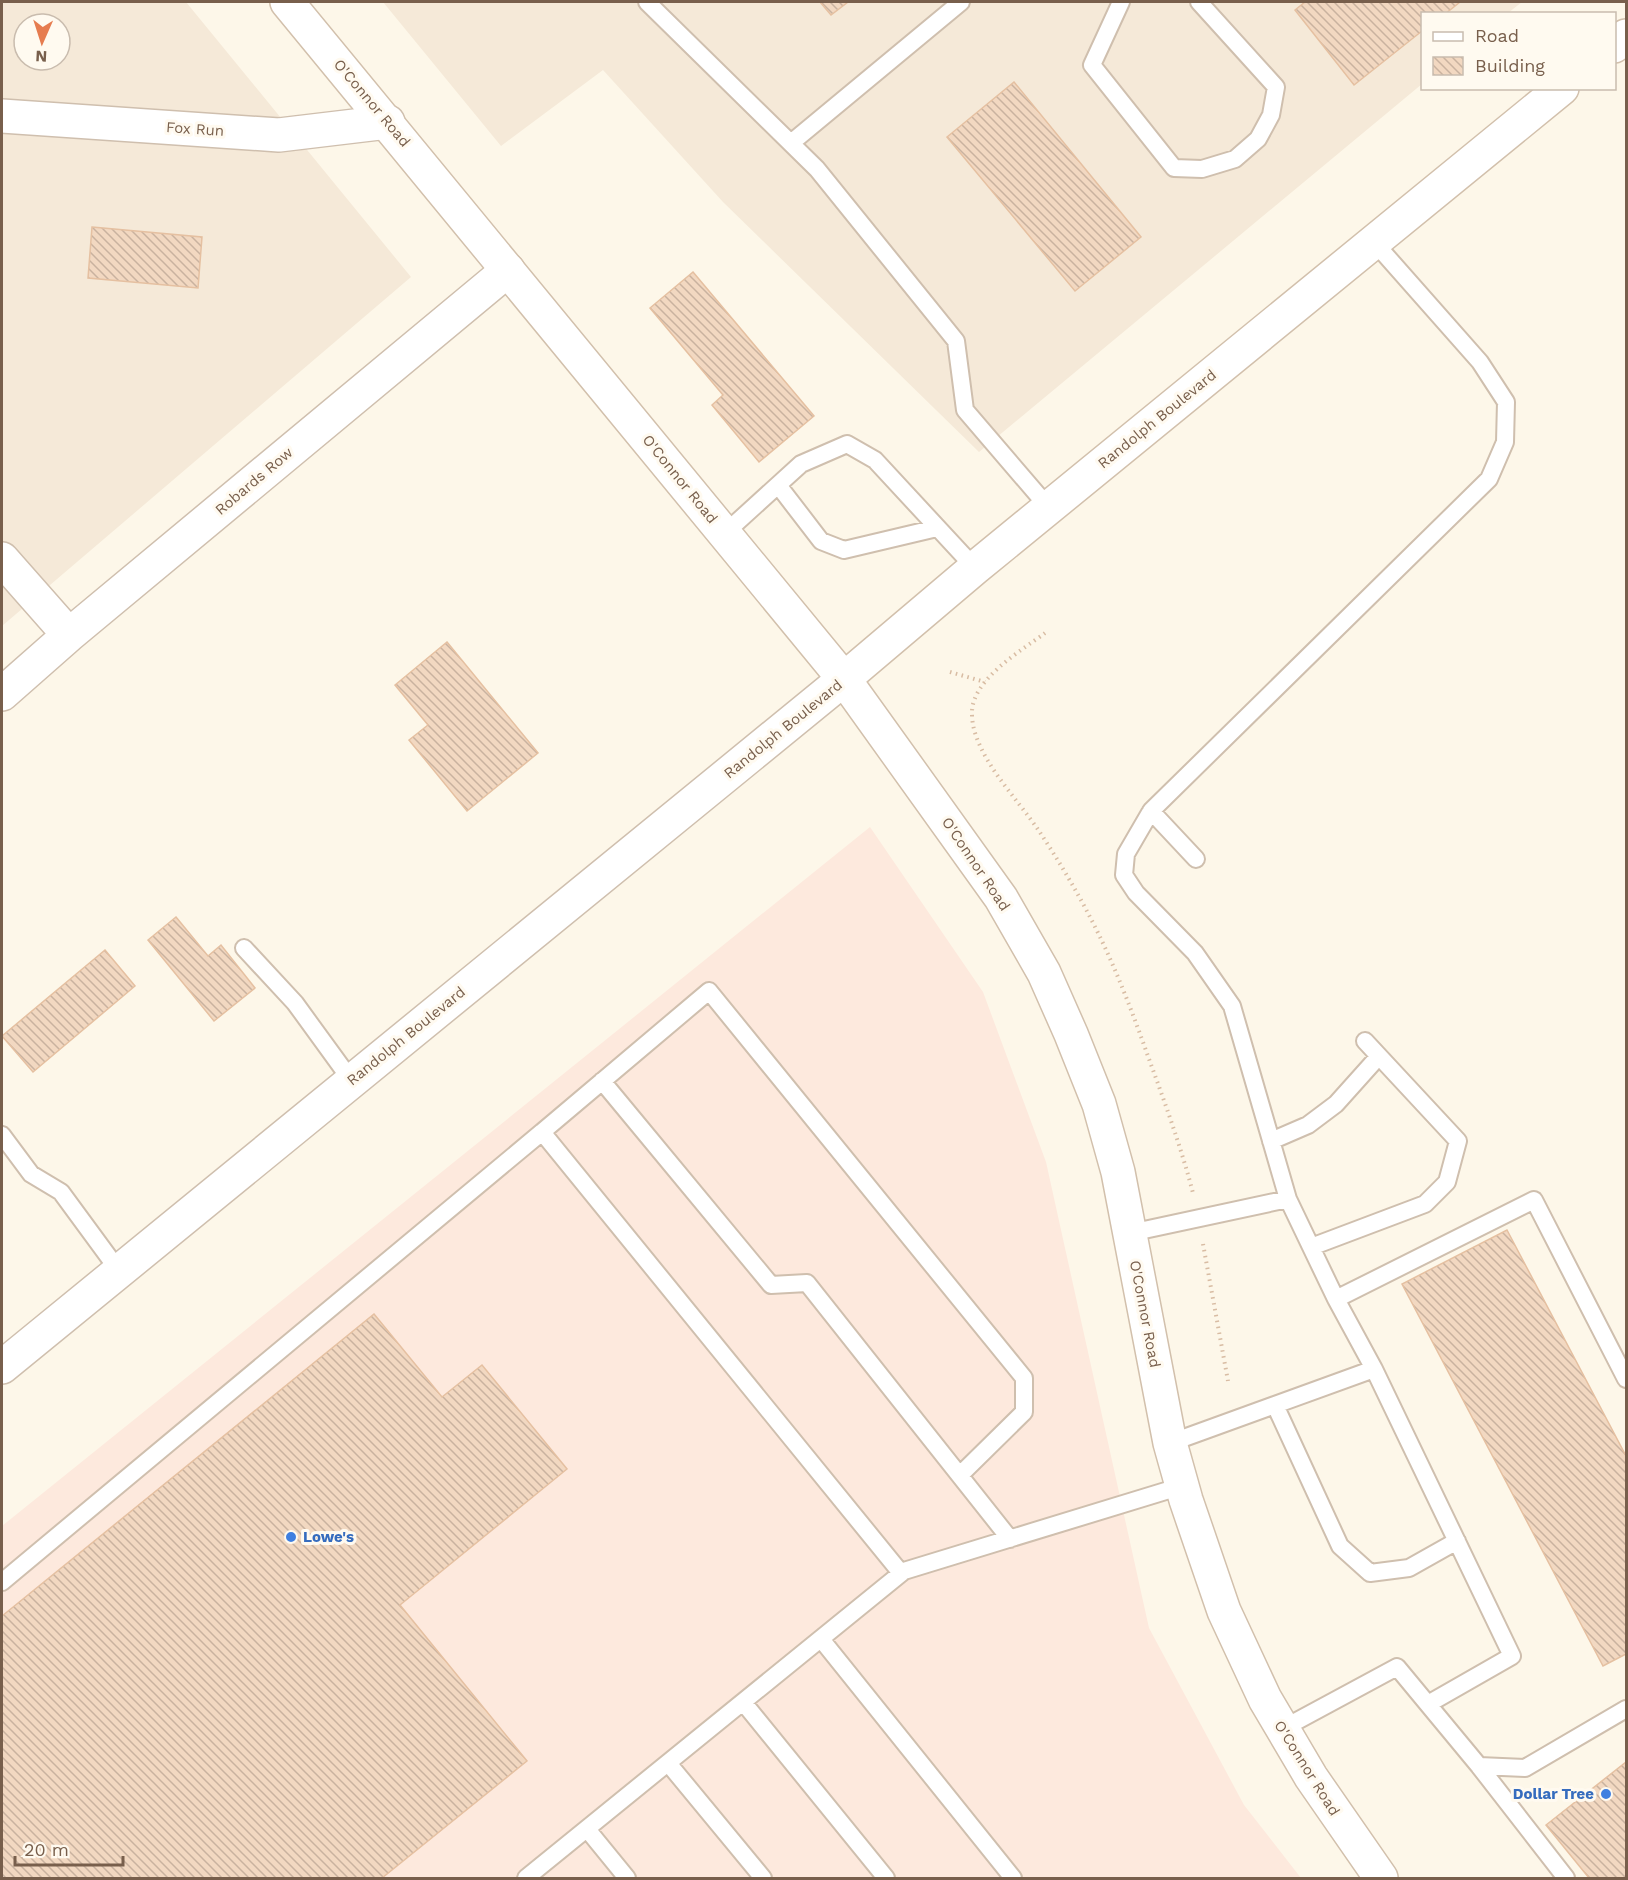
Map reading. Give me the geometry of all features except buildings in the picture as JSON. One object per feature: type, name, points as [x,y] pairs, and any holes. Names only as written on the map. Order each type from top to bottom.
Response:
[{"type":"main road","name":"O'Connor Road","points":[[287,2],[844,679],[1001,898],[1044,973],[1099,1104],[1118,1172],[1170,1443],[1224,1611],[1264,1699],[1311,1777],[1381,1878]]},
{"type":"main road","name":"Randolph Boulevard","points":[[2,1367],[844,679],[975,568],[1560,90]]},
{"type":"main road","name":"Fox Run","points":[[2,116],[279,135],[388,122]]},
{"type":"main road","name":"Robards Row","points":[[2,694],[69,634],[508,270]]},
{"type":"main road","points":[[2,559],[69,634]]},
{"type":"lane","points":[[648,2],[817,170],[956,341],[964,410],[1049,508]]},
{"type":"lane","points":[[791,143],[961,2]]},
{"type":"lane","points":[[1121,2],[1092,64],[1174,168],[1202,169],[1235,159],[1258,139],[1271,115],[1276,87],[1199,2]]},
{"type":"lane","points":[[1374,242],[1480,362],[1506,402],[1505,442],[1490,479],[1151,811],[1126,854],[1124,874],[1136,892],[1195,953],[1232,1006],[1288,1199],[1336,1299],[1374,1369],[1512,1656],[1428,1704]]},
{"type":"lane","points":[[725,533],[801,464],[848,444],[875,460],[975,568]]},
{"type":"lane","points":[[778,485],[821,541],[844,550],[937,528]]},
{"type":"lane","points":[[1151,811],[1196,859]]},
{"type":"lane","points":[[244,948],[295,1003],[351,1080]]},
{"type":"lane","points":[[2,1582],[709,991],[1024,1378],[1024,1412],[960,1475]]},
{"type":"lane","points":[[1311,1247],[1425,1204],[1447,1182],[1458,1142],[1365,1041]]},
{"type":"lane","points":[[1271,1141],[1308,1125],[1336,1104],[1379,1056]]},
{"type":"lane","points":[[602,1081],[771,1285],[807,1283],[1010,1539]]},
{"type":"lane","points":[[542,1132],[901,1573]]},
{"type":"lane","points":[[2,1136],[31,1174],[61,1192],[119,1271]]},
{"type":"lane","points":[[1130,1233],[1288,1199]]},
{"type":"lane","points":[[1336,1299],[1534,1200],[1626,1379]]},
{"type":"lane","points":[[1170,1443],[1374,1369]]},
{"type":"lane","points":[[1275,1405],[1340,1546],[1370,1573],[1409,1568],[1457,1541]]},
{"type":"lane","points":[[526,1878],[901,1573],[1182,1486]]},
{"type":"lane","points":[[821,1639],[1013,1878]]},
{"type":"lane","points":[[1282,1729],[1397,1667],[1479,1766],[1566,1878]]},
{"type":"lane","points":[[743,1702],[886,1878]]},
{"type":"lane","points":[[1479,1766],[1525,1768],[1626,1709]]},
{"type":"lane","points":[[668,1763],[763,1878]]},
{"type":"lane","points":[[587,1829],[627,1878]]},
{"type":"path","points":[[1045,633],[994,671],[978,693],[971,713],[976,735],[987,758],[1039,831],[1090,916],[1127,996],[1169,1114],[1193,1191],[1228,1381]]},
{"type":"path","points":[[950,672],[986,682]]},
{"type":"shaded area","points":[[2,2],[186,2],[411,277],[2,626]]},
{"type":"shaded area","points":[[383,2],[1522,2],[1509,12],[1421,12],[1421,85],[979,452],[723,202],[603,70],[501,146]]},
{"type":"shaded area","points":[[870,827],[983,992],[1046,1162],[1149,1628],[1244,1805],[1301,1878],[2,1878],[2,1526]]},
{"type":"place","name":"Lowe's","points":[[291,1537]]},
{"type":"place","name":"Dollar Tree","points":[[1606,1794]]}]
